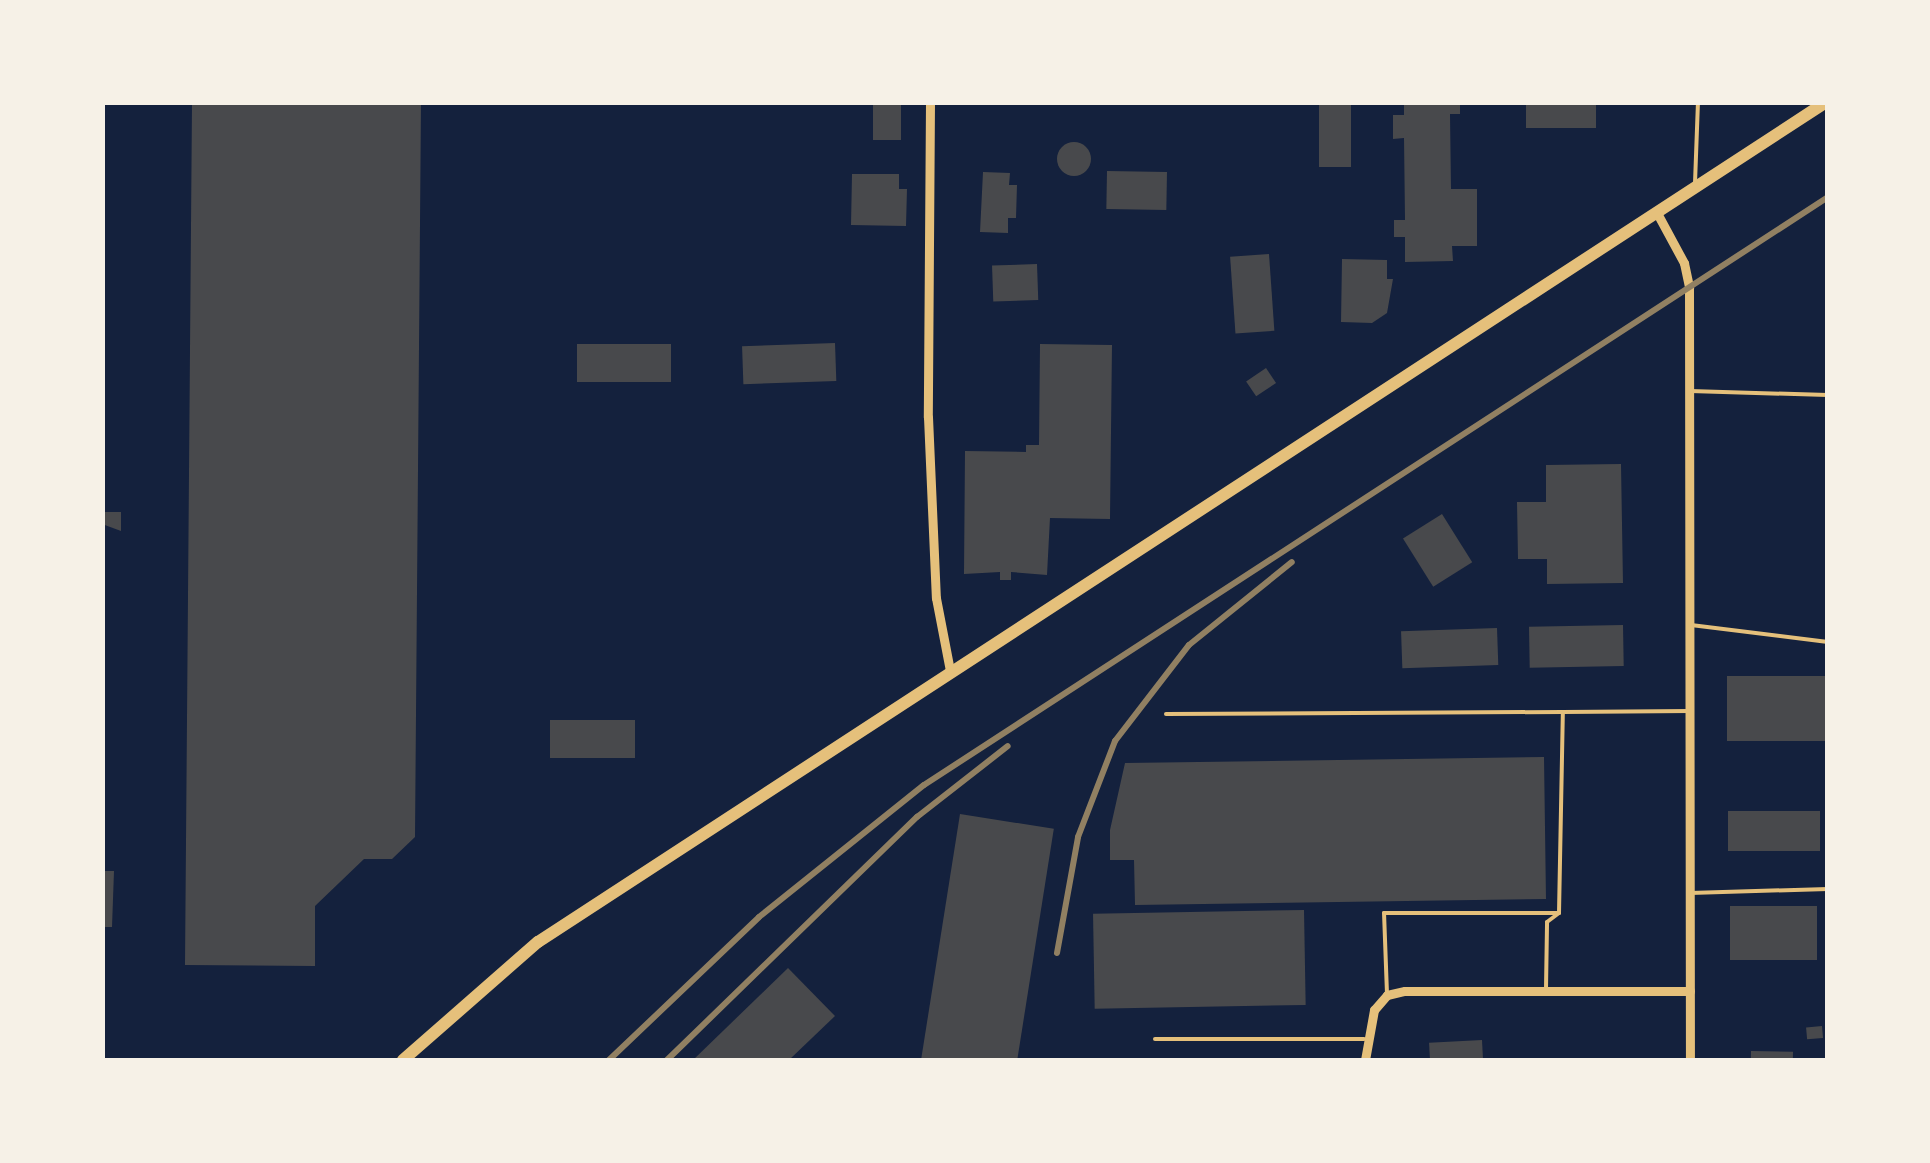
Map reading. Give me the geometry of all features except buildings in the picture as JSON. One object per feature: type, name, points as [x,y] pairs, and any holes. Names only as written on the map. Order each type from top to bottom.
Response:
[{"type":"main road","points":[[403,1060],[538,942],[1826,102]]},
{"type":"street","points":[[930,102],[928,417],[936,598],[950,671]]},
{"type":"street","points":[[1657,213],[1687,272],[1690,1060]]},
{"type":"street","points":[[1365,1060],[1364,1040],[1387,995],[1416,990],[1690,992]]},
{"type":"lane","points":[[1694,189],[1698,102]]},
{"type":"lane","points":[[1690,391],[1828,395]]},
{"type":"lane","points":[[1691,625],[1828,642]]},
{"type":"lane","points":[[1166,714],[1690,710]]},
{"type":"lane","points":[[1559,913],[1563,712]]},
{"type":"lane","points":[[1690,893],[1828,889]]},
{"type":"lane","points":[[1387,995],[1384,913],[1559,913]]},
{"type":"lane","points":[[1546,993],[1547,922],[1559,913]]},
{"type":"lane","points":[[1156,1039],[1364,1040]]},
{"type":"railway","points":[[609,1060],[759,917],[924,785],[1828,197]]},
{"type":"railway","points":[[1057,953],[1078,837],[1115,741],[1189,645],[1292,562]]},
{"type":"railway","points":[[667,1060],[917,817],[1008,746]]}]
